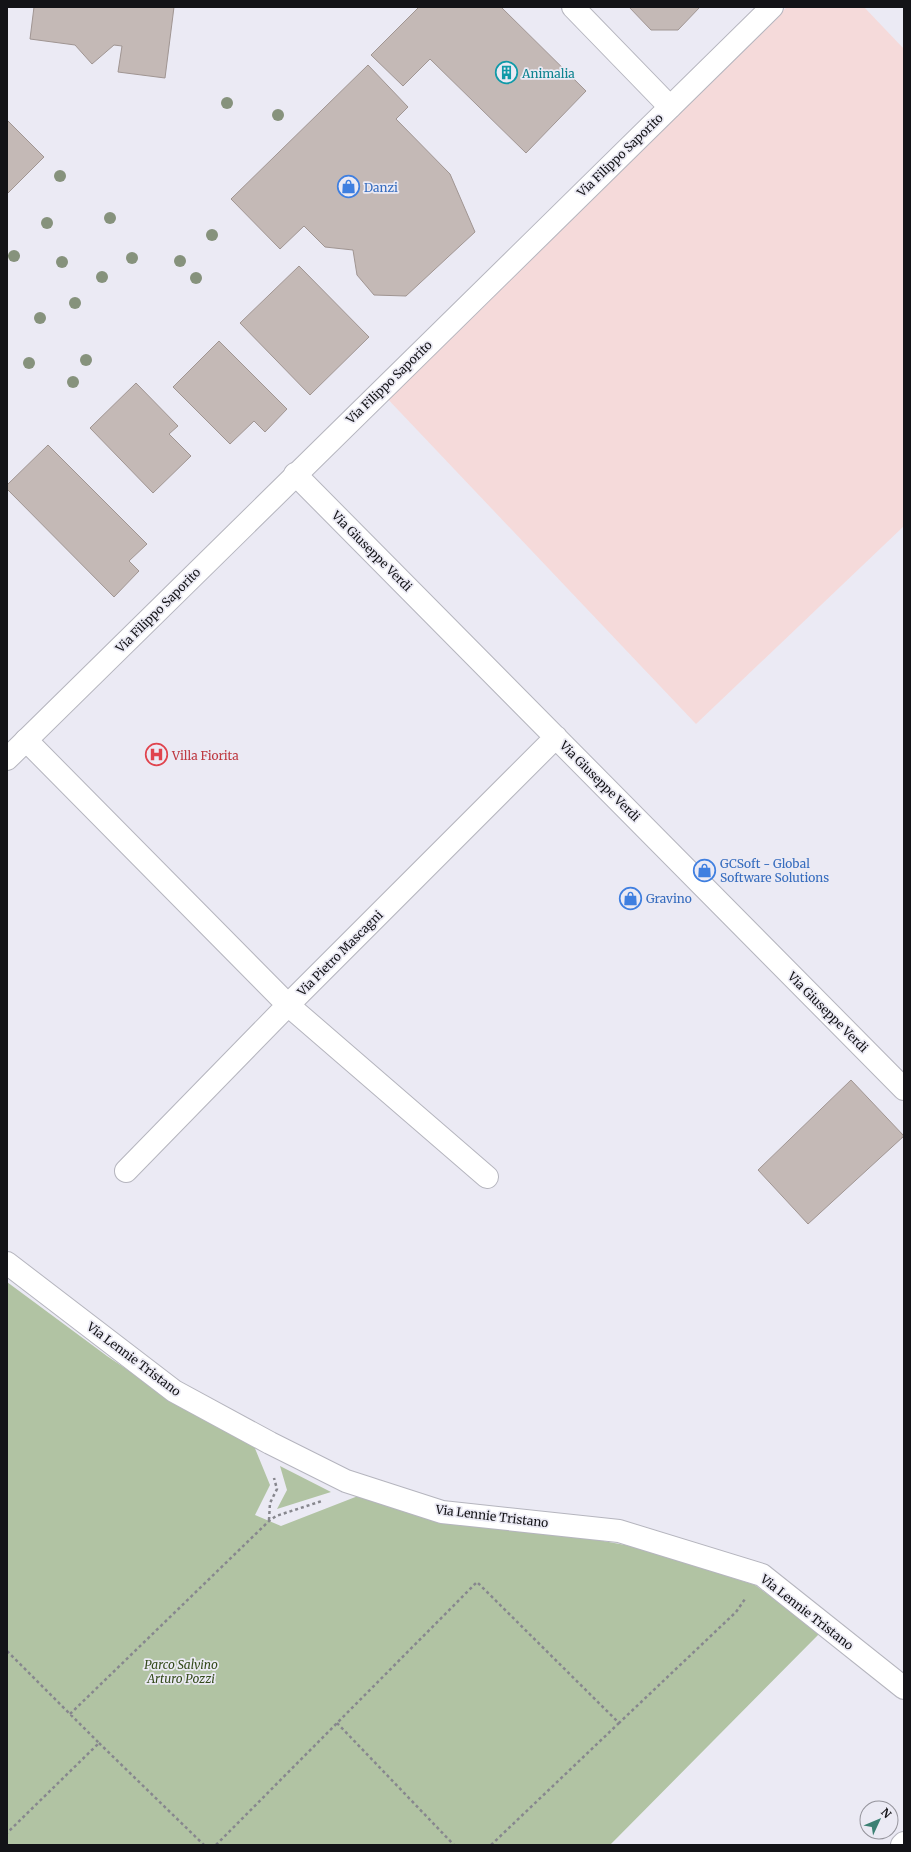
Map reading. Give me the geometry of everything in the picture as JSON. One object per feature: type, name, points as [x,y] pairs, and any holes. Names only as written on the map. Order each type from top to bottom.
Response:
[{"type":"street","points":[[573,7],[670,107]]},
{"type":"street","name":"Via Filippo Saporito","points":[[7,759],[295,474],[772,7]]},
{"type":"street","name":"Via Giuseppe Verdi","points":[[295,474],[904,1089]]},
{"type":"street","name":"Via Pietro Mascagni","points":[[126,1171],[556,737]]},
{"type":"street","points":[[26,740],[288,1006],[487,1177]]},
{"type":"street","name":"Via Lennie Tristano","points":[[7,1263],[174,1391],[277,1447],[346,1481],[442,1512],[619,1531],[762,1575],[904,1688]]},
{"type":"path","points":[[269,1521],[270,1503],[277,1489],[273,1476]]},
{"type":"path","points":[[70,1714],[269,1521],[276,1516],[326,1500]]},
{"type":"path","points":[[491,1845],[736,1612],[762,1575]]},
{"type":"path","points":[[216,1845],[477,1582],[619,1723]]},
{"type":"path","points":[[7,1651],[204,1845]]},
{"type":"path","points":[[337,1723],[454,1845]]},
{"type":"path","points":[[7,1833],[99,1743]]},
{"type":"shaded area","points":[[787,7],[864,7],[904,49],[904,526],[696,724],[382,393]]},
{"type":"green space","name":"Parco Salvino Arturo Pozzi","points":[[7,1282],[107,1356],[168,1397],[254,1446],[270,1485],[255,1515],[281,1526],[358,1496],[636,1547],[755,1585],[820,1633],[610,1845],[7,1845]]},
{"type":"green space","points":[[280,1466],[331,1492],[277,1509],[287,1490]]},
{"type":"building","points":[[34,7],[174,7],[165,78],[118,72],[122,46],[114,45],[92,64],[75,45],[30,39]]},
{"type":"building","name":"Animalia","points":[[419,7],[501,7],[586,91],[526,153],[430,59],[403,86],[371,55]]},
{"type":"building","points":[[629,7],[700,7],[678,30],[651,30]]},
{"type":"building","name":"Danzi","points":[[368,65],[408,107],[396,119],[450,174],[475,232],[406,296],[374,295],[357,275],[353,250],[325,247],[304,226],[280,249],[231,199]]},
{"type":"building","points":[[7,120],[44,157],[7,194]]},
{"type":"building","points":[[299,266],[369,337],[310,395],[240,323]]},
{"type":"building","points":[[219,341],[287,409],[265,432],[254,421],[230,444],[173,387]]},
{"type":"building","points":[[136,383],[178,426],[169,434],[191,456],[153,493],[90,428]]},
{"type":"building","points":[[48,445],[147,544],[129,561],[139,571],[114,597],[7,489],[7,485]]},
{"type":"building","points":[[851,1080],[904,1136],[808,1224],[758,1170]]},
{"type":"place","name":"Animalia","points":[[506,73]]},
{"type":"place","name":"Danzi","points":[[349,187]]},
{"type":"place","name":"Villa Fiorita","points":[[157,755]]},
{"type":"place","name":"GCSoft - Global Software Solutions","points":[[705,870]]},
{"type":"place","name":"Gravino","points":[[631,898]]}]
